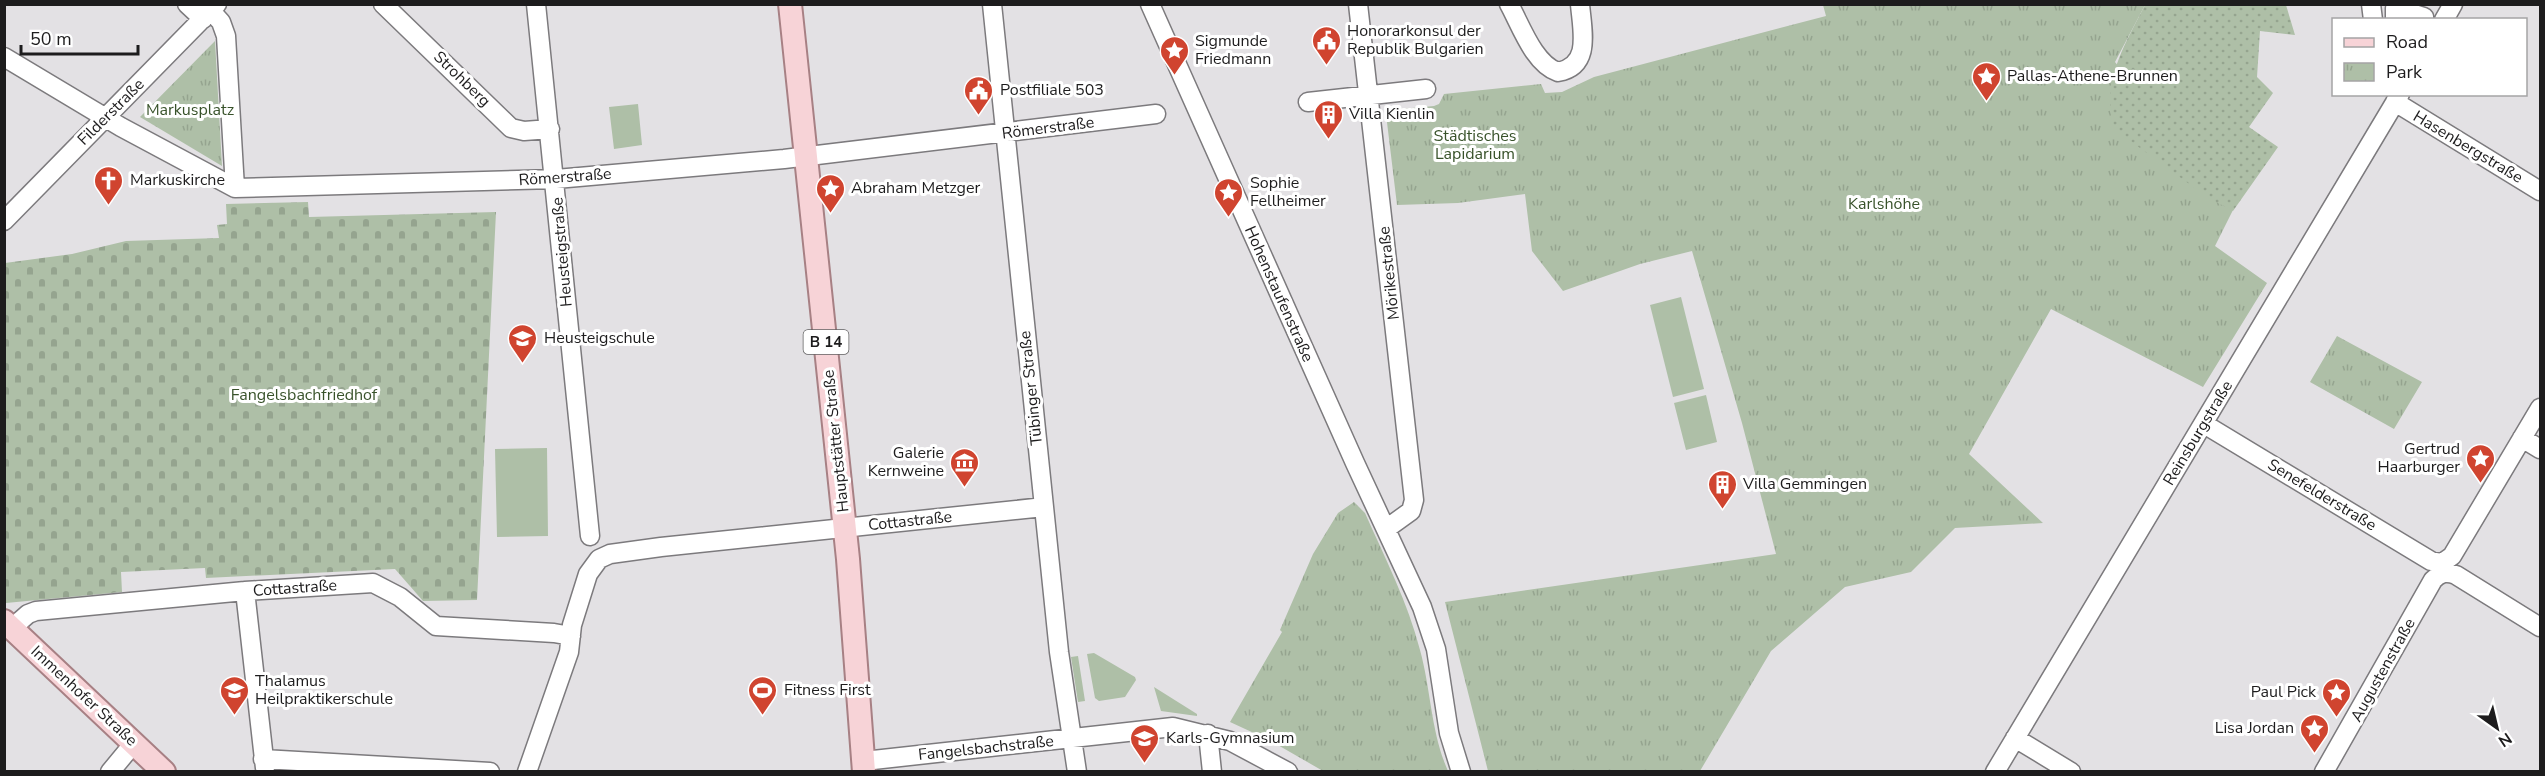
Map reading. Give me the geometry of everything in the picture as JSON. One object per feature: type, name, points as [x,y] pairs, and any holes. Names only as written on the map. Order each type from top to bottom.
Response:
[{"type":"main road","name":"Hauptstätter Straße","points":[[790,4],[844,528],[860,768]]},
{"type":"main road","name":"Immenhofer Straße","points":[[8,624],[164,771]]},
{"type":"street","points":[[187,4],[210,12],[221,22],[226,36],[235,188]]},
{"type":"street","name":"Strohberg","points":[[383,4],[511,128],[550,129]]},
{"type":"street","name":"Heusteigstraße","points":[[537,4],[590,536]]},
{"type":"street","name":"Tübinger Straße","points":[[992,4],[1059,652],[1077,771]]},
{"type":"street","name":"Hohenstaufenstraße","points":[[1150,4],[1426,617],[1436,649],[1449,733],[1461,771]]},
{"type":"street","name":"Mörikestraße","points":[[1358,4],[1414,500],[1411,511],[1386,529]]},
{"type":"street","points":[[1509,4],[1538,56],[1546,66],[1558,72],[1575,66],[1581,56],[1580,4]]},
{"type":"street","points":[[2445,18],[2453,4]]},
{"type":"street","points":[[2395,18],[2395,8],[2423,18]]},
{"type":"street","name":"Filderstraße","points":[[4,221],[210,12]]},
{"type":"street","points":[[4,57],[105,117],[235,188]]},
{"type":"street","points":[[1308,102],[1426,89]]},
{"type":"street","name":"Hasenbergstraße","points":[[2398,98],[2541,191]]},
{"type":"street","name":"Reinsburgstraße","points":[[1995,771],[2398,98]]},
{"type":"street","name":"Römerstraße","points":[[235,188],[556,179],[807,156],[1156,114]]},
{"type":"street","name":"Augustenstraße","points":[[2324,771],[2433,580],[2452,556],[2541,408]]},
{"type":"street","name":"Senefelderstraße","points":[[2204,424],[2541,627]]},
{"type":"street","points":[[2522,438],[2541,449]]},
{"type":"street","name":"Cottastraße","points":[[8,624],[36,611],[245,591],[373,583],[400,597],[436,626],[571,636],[572,625],[588,574],[599,559],[610,554],[1044,507]]},
{"type":"street","points":[[245,591],[264,765],[490,771]]},
{"type":"street","points":[[527,771],[569,652],[571,636]]},
{"type":"street","name":"Fangelsbachstraße","points":[[860,768],[1173,727],[1208,734],[1249,750],[1288,771]]},
{"type":"street","points":[[1208,734],[1212,771]]},
{"type":"street","points":[[2015,738],[2071,771]]},
{"type":"street","points":[[110,771],[134,743]]},
{"type":"green space","name":"Karlshöhe","points":[[1823,5],[2145,5],[2115,62],[2233,210],[2215,246],[2267,283],[2203,387],[2051,309],[1969,454],[2043,523],[1955,528],[1911,572],[1845,587],[1771,651],[1700,771],[1488,771],[1445,602],[1776,554],[1742,423],[1692,251],[1640,264],[1563,291],[1532,251],[1525,194],[1458,203],[1397,205],[1386,114],[1390,110],[1434,106],[1439,104],[1444,94],[1541,84],[1545,93],[1562,92],[1594,77],[1826,16]]},
{"type":"green space","points":[[2145,5],[2286,5],[2295,35],[2260,31],[2257,77],[2273,93],[2249,127],[2278,147],[2233,211],[2207,197],[2114,129],[2110,112],[2112,80],[2123,50]]},
{"type":"green space","name":"Markusplatz","points":[[215,41],[222,166],[140,117]]},
{"type":"green space","points":[[638,104],[642,145],[614,149],[609,107]]},
{"type":"green space","name":"Fangelsbachfriedhof","points":[[308,202],[309,217],[496,212],[477,600],[423,601],[395,569],[206,578],[205,568],[121,572],[122,592],[6,603],[5,263],[72,254],[126,241],[219,238],[217,225],[227,224],[226,204]]},
{"type":"green space","points":[[1681,297],[1704,389],[1673,397],[1650,305]]},
{"type":"green space","points":[[2337,336],[2422,382],[2394,429],[2310,382]]},
{"type":"green space","points":[[1706,395],[1717,442],[1686,450],[1674,403]]},
{"type":"green space","points":[[547,448],[548,536],[497,537],[495,449]]},
{"type":"green space","points":[[1354,502],[1365,513],[1396,581],[1415,632],[1424,665],[1438,742],[1448,771],[1323,771],[1269,740],[1230,722],[1282,632],[1280,630],[1313,554],[1338,513]]},
{"type":"green space","points":[[1094,653],[1135,677],[1136,680],[1125,697],[1099,701],[1095,698],[1087,654]]},
{"type":"green space","points":[[1078,656],[1085,701],[1078,702],[1071,657]]},
{"type":"green space","points":[[1154,687],[1197,714],[1197,716],[1161,711]]},
{"type":"place","name":"Honorarkonsul der Republik Bulgarien","points":[[1326,66]]},
{"type":"place","name":"Sigmunde Friedmann","points":[[1174,76]]},
{"type":"place","name":"Pallas-Athene-Brunnen","points":[[1986,102]]},
{"type":"place","name":"Postfiliale 503","points":[[979,116]]},
{"type":"place","name":"Villa Kienlin","points":[[1328,140]]},
{"type":"place","name":"Markuskirche","points":[[109,206]]},
{"type":"place","name":"Abraham Metzger","points":[[830,214]]},
{"type":"place","name":"Sophie Fellheimer","points":[[1229,218]]},
{"type":"place","name":"Heusteigschule","points":[[523,364]]},
{"type":"place","name":"Gertrud Haarburger","points":[[2481,484]]},
{"type":"place","name":"Galerie Kernweine","points":[[965,488]]},
{"type":"place","name":"Villa Gemmingen","points":[[1722,510]]},
{"type":"place","name":"Thalamus Heilpraktikerschule","points":[[234,716]]},
{"type":"place","name":"Fitness First","points":[[763,716]]},
{"type":"place","name":"Paul Pick","points":[[2337,718]]},
{"type":"place","name":"Lisa Jordan","points":[[2315,754]]},
{"type":"place","name":"Karls-Gymnasium","points":[[1145,764]]},
{"type":"park label","name":"Städtisches Lapidarium","points":[[1475,145]]}]
